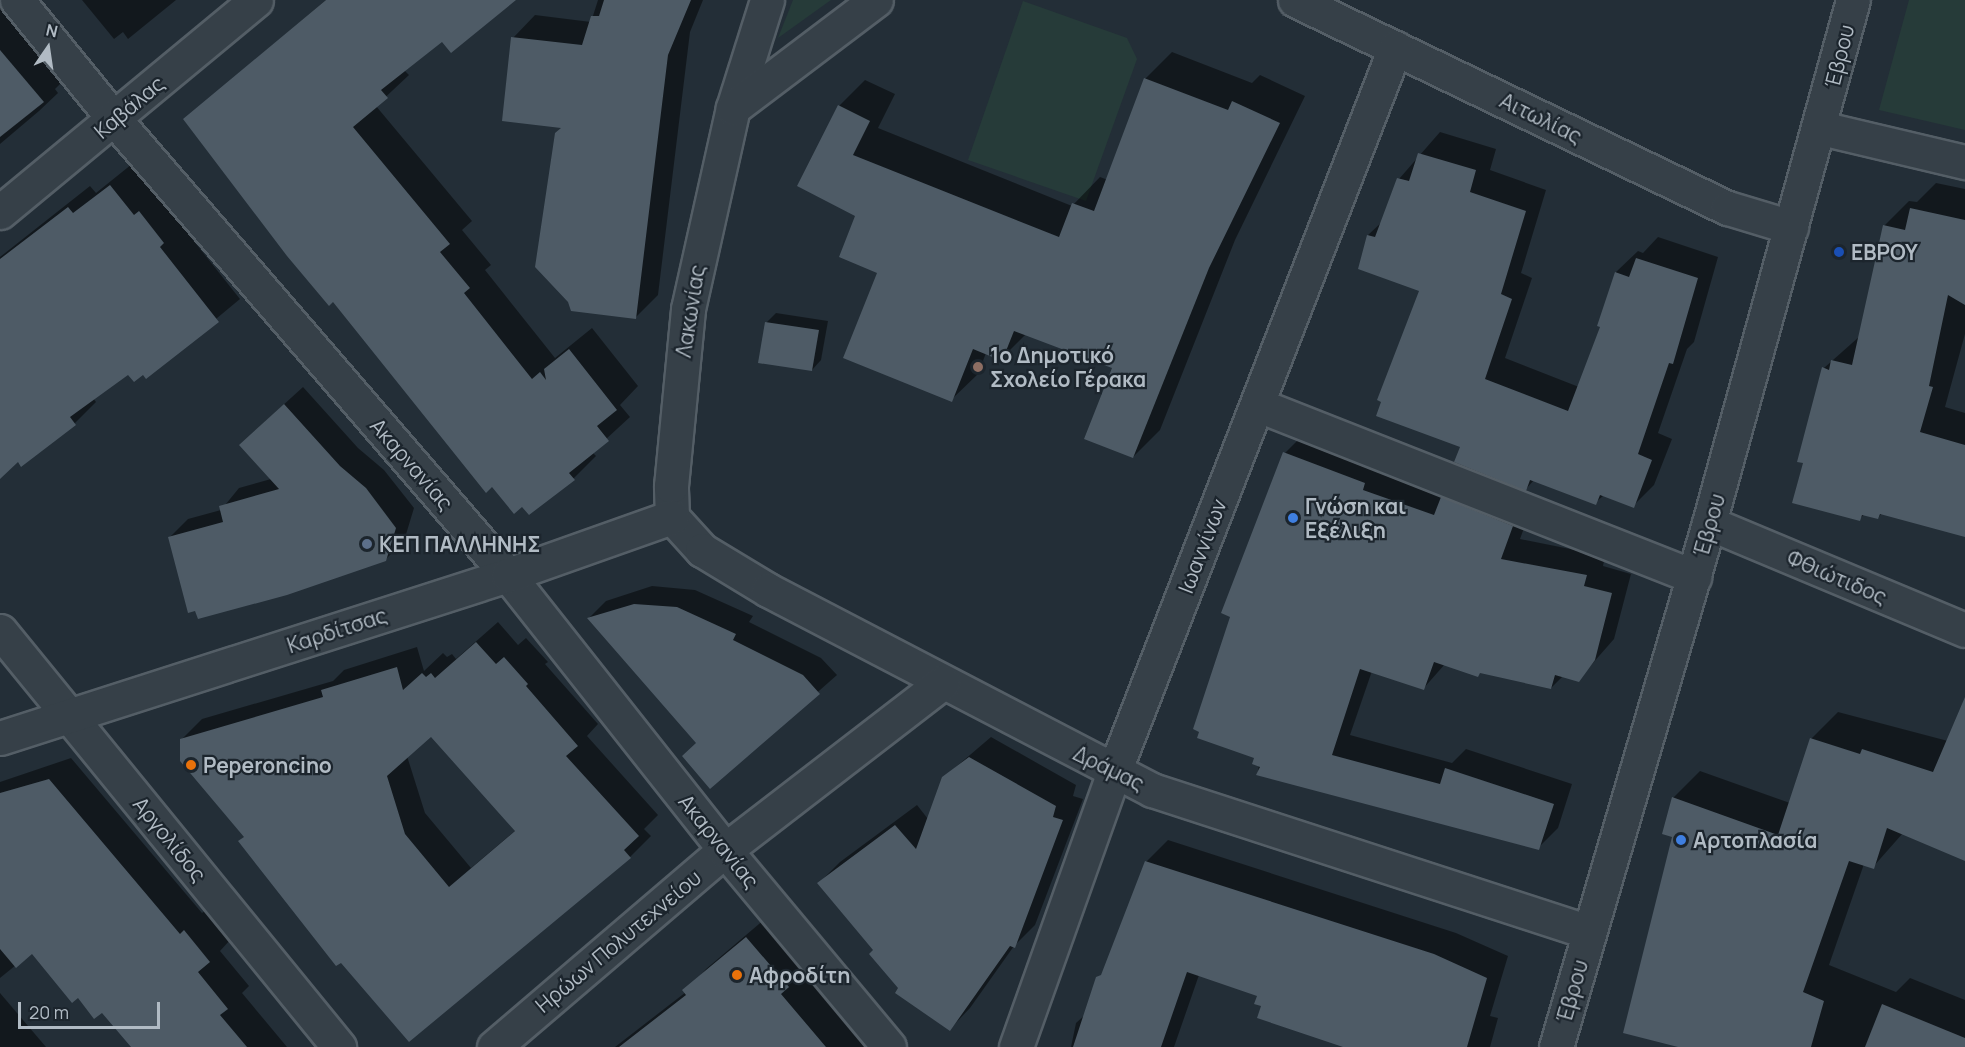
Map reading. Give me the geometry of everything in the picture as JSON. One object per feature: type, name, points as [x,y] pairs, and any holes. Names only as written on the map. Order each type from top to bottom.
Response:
[{"type":"street","name":"Ακαρνανίας","points":[[17,0],[115,120],[508,575],[726,850],[889,1047]]},
{"type":"street","name":"Καβάλας","points":[[0,212],[115,120],[256,0]]},
{"type":"street","name":"Λακωνίας","points":[[672,517],[672,462],[688,309],[712,185],[733,108],[767,0]]},
{"type":"street","points":[[733,108],[876,0]]},
{"type":"street","name":"Αιτωλίας","points":[[1295,0],[1728,208],[1791,227]]},
{"type":"street","name":"Έβρου","points":[[1556,1047],[1710,523],[1791,227],[1821,128],[1853,0]]},
{"type":"street","name":"Ιωαννίνων","points":[[1016,1047],[1114,772],[1395,48]]},
{"type":"street","points":[[1821,128],[1965,162]]},
{"type":"street","points":[[1258,405],[1694,577]]},
{"type":"street","name":"Καρδίτσας","points":[[0,738],[508,575],[672,517]]},
{"type":"street","name":"Δράμας","points":[[672,517],[702,550],[1114,772],[1174,797],[1588,932]]},
{"type":"street","name":"Φθιώτιδος","points":[[1710,523],[1965,630]]},
{"type":"street","name":"Αργολίδος","points":[[0,631],[339,1047]]},
{"type":"street","name":"Ηρώων Πολυτεχνείου","points":[[494,1047],[726,850],[944,682]]},
{"type":"green space","points":[[793,0],[831,0],[778,38]]},
{"type":"green space","points":[[1909,0],[1965,0],[1965,130],[1879,110]]},
{"type":"green space","points":[[1023,1],[1127,38],[1137,59],[1086,201],[968,160]]},
{"type":"building","points":[[326,0],[516,0],[451,53],[442,42],[381,90],[388,98],[353,127],[450,244],[440,252],[470,288],[464,293],[532,379],[540,372],[546,380],[544,369],[569,349],[617,410],[597,426],[609,441],[569,473],[575,480],[529,515],[522,507],[514,514],[492,487],[486,493],[333,302],[329,306],[287,256],[183,119]]},
{"type":"building","points":[[604,0],[691,0],[668,55],[636,319],[571,311],[568,302],[535,267],[555,133],[561,128],[502,121],[511,37],[582,45],[591,16],[599,16]]},
{"type":"building","points":[[0,50],[44,102],[0,137]]},
{"type":"building","points":[[1144,78],[1228,110],[1232,101],[1280,123],[1209,268],[1133,458],[1084,439],[1112,368],[1014,331],[1002,361],[973,349],[952,402],[843,358],[877,273],[839,257],[855,216],[797,186],[838,105],[870,121],[853,155],[1059,237],[1072,203],[1094,211]]},
{"type":"building","points":[[1418,153],[1476,170],[1470,192],[1526,211],[1501,294],[1512,299],[1485,379],[1568,411],[1600,327],[1597,326],[1615,272],[1629,277],[1636,258],[1698,278],[1673,364],[1669,363],[1638,454],[1652,460],[1634,508],[1600,495],[1596,505],[1530,480],[1526,491],[1454,462],[1460,447],[1376,416],[1381,402],[1377,400],[1419,291],[1358,269],[1367,235],[1375,237],[1397,178],[1409,181]]},
{"type":"building","points":[[110,185],[134,215],[139,211],[164,243],[160,247],[219,322],[146,379],[143,375],[134,382],[128,375],[70,417],[76,425],[21,467],[18,462],[0,479],[0,259],[68,207],[73,213]]},
{"type":"building","points":[[1910,208],[1965,220],[1965,305],[1948,295],[1929,386],[1933,387],[1920,432],[1965,445],[1965,537],[1880,514],[1878,519],[1862,515],[1860,521],[1792,503],[1803,463],[1797,462],[1822,367],[1829,370],[1831,360],[1852,365],[1883,225],[1905,230]]},
{"type":"building","points":[[765,322],[819,330],[812,371],[758,363]]},
{"type":"building","points":[[284,404],[340,466],[366,488],[396,528],[386,561],[287,595],[198,619],[195,611],[188,613],[168,537],[223,522],[219,506],[279,489],[239,445]]},
{"type":"building","points":[[1283,452],[1365,483],[1363,490],[1434,515],[1441,497],[1513,526],[1501,559],[1587,575],[1584,586],[1612,593],[1595,660],[1579,682],[1555,675],[1551,689],[1480,673],[1478,677],[1434,662],[1424,690],[1360,669],[1332,755],[1440,784],[1445,768],[1554,804],[1539,850],[1256,775],[1260,767],[1252,764],[1254,758],[1197,738],[1199,732],[1193,729],[1230,617],[1221,613]]},
{"type":"building","points":[[634,604],[677,607],[736,634],[733,640],[803,675],[820,694],[710,789],[682,756],[696,743],[587,618]]},
{"type":"building","points":[[476,642],[496,664],[504,657],[578,746],[566,756],[639,836],[624,850],[631,858],[409,1042],[341,963],[336,966],[238,841],[244,837],[180,761],[180,739],[323,697],[321,690],[397,667],[403,690],[422,673],[426,677],[431,673],[435,678]],"holes":[[[431,737],[515,831],[449,887],[405,834],[387,776]]]},
{"type":"building","points":[[1965,697],[1965,861],[1887,828],[1874,869],[1849,861],[1803,992],[1824,1001],[1811,1047],[1678,1047],[1623,1033],[1672,837],[1662,834],[1672,797],[1778,835],[1810,738],[1860,754],[1862,749],[1933,772]]},
{"type":"building","points":[[969,757],[1056,806],[1053,817],[1063,820],[1015,948],[1010,946],[950,1031],[895,993],[898,988],[869,954],[873,950],[817,883],[895,825],[916,849],[942,777]]},
{"type":"building","points":[[49,779],[180,934],[184,930],[210,962],[198,972],[228,1009],[220,1015],[247,1047],[131,1047],[102,1013],[94,1019],[78,998],[72,1003],[32,954],[16,968],[0,949],[0,793]]},
{"type":"building","points":[[1145,861],[1434,954],[1487,978],[1467,1047],[1343,1047],[1257,1018],[1261,1006],[1254,1004],[1257,996],[1187,972],[1161,1047],[1073,1047],[1096,977],[1101,975]]},
{"type":"building","points":[[746,937],[789,987],[781,994],[826,1047],[619,1047],[686,995],[682,990]]},
{"type":"building","points":[[1882,1004],[1965,1038],[1965,1047],[1865,1047]]},
{"type":"place","name":"ΕΒΡΟΥ","points":[[1839,252]]},
{"type":"place","name":"1ο Δημοτικό Σχολείο Γέρακα","points":[[978,367]]},
{"type":"place","name":"Γνώση και Εξέλιξη","points":[[1293,518]]},
{"type":"place","name":"ΚΕΠ ΠΑΛΛΗΝΗΣ","points":[[367,544]]},
{"type":"place","name":"Peperoncino","points":[[191,765]]},
{"type":"place","name":"Αρτοπλασία","points":[[1681,840]]},
{"type":"place","name":"Αφροδίτη","points":[[737,975]]}]
